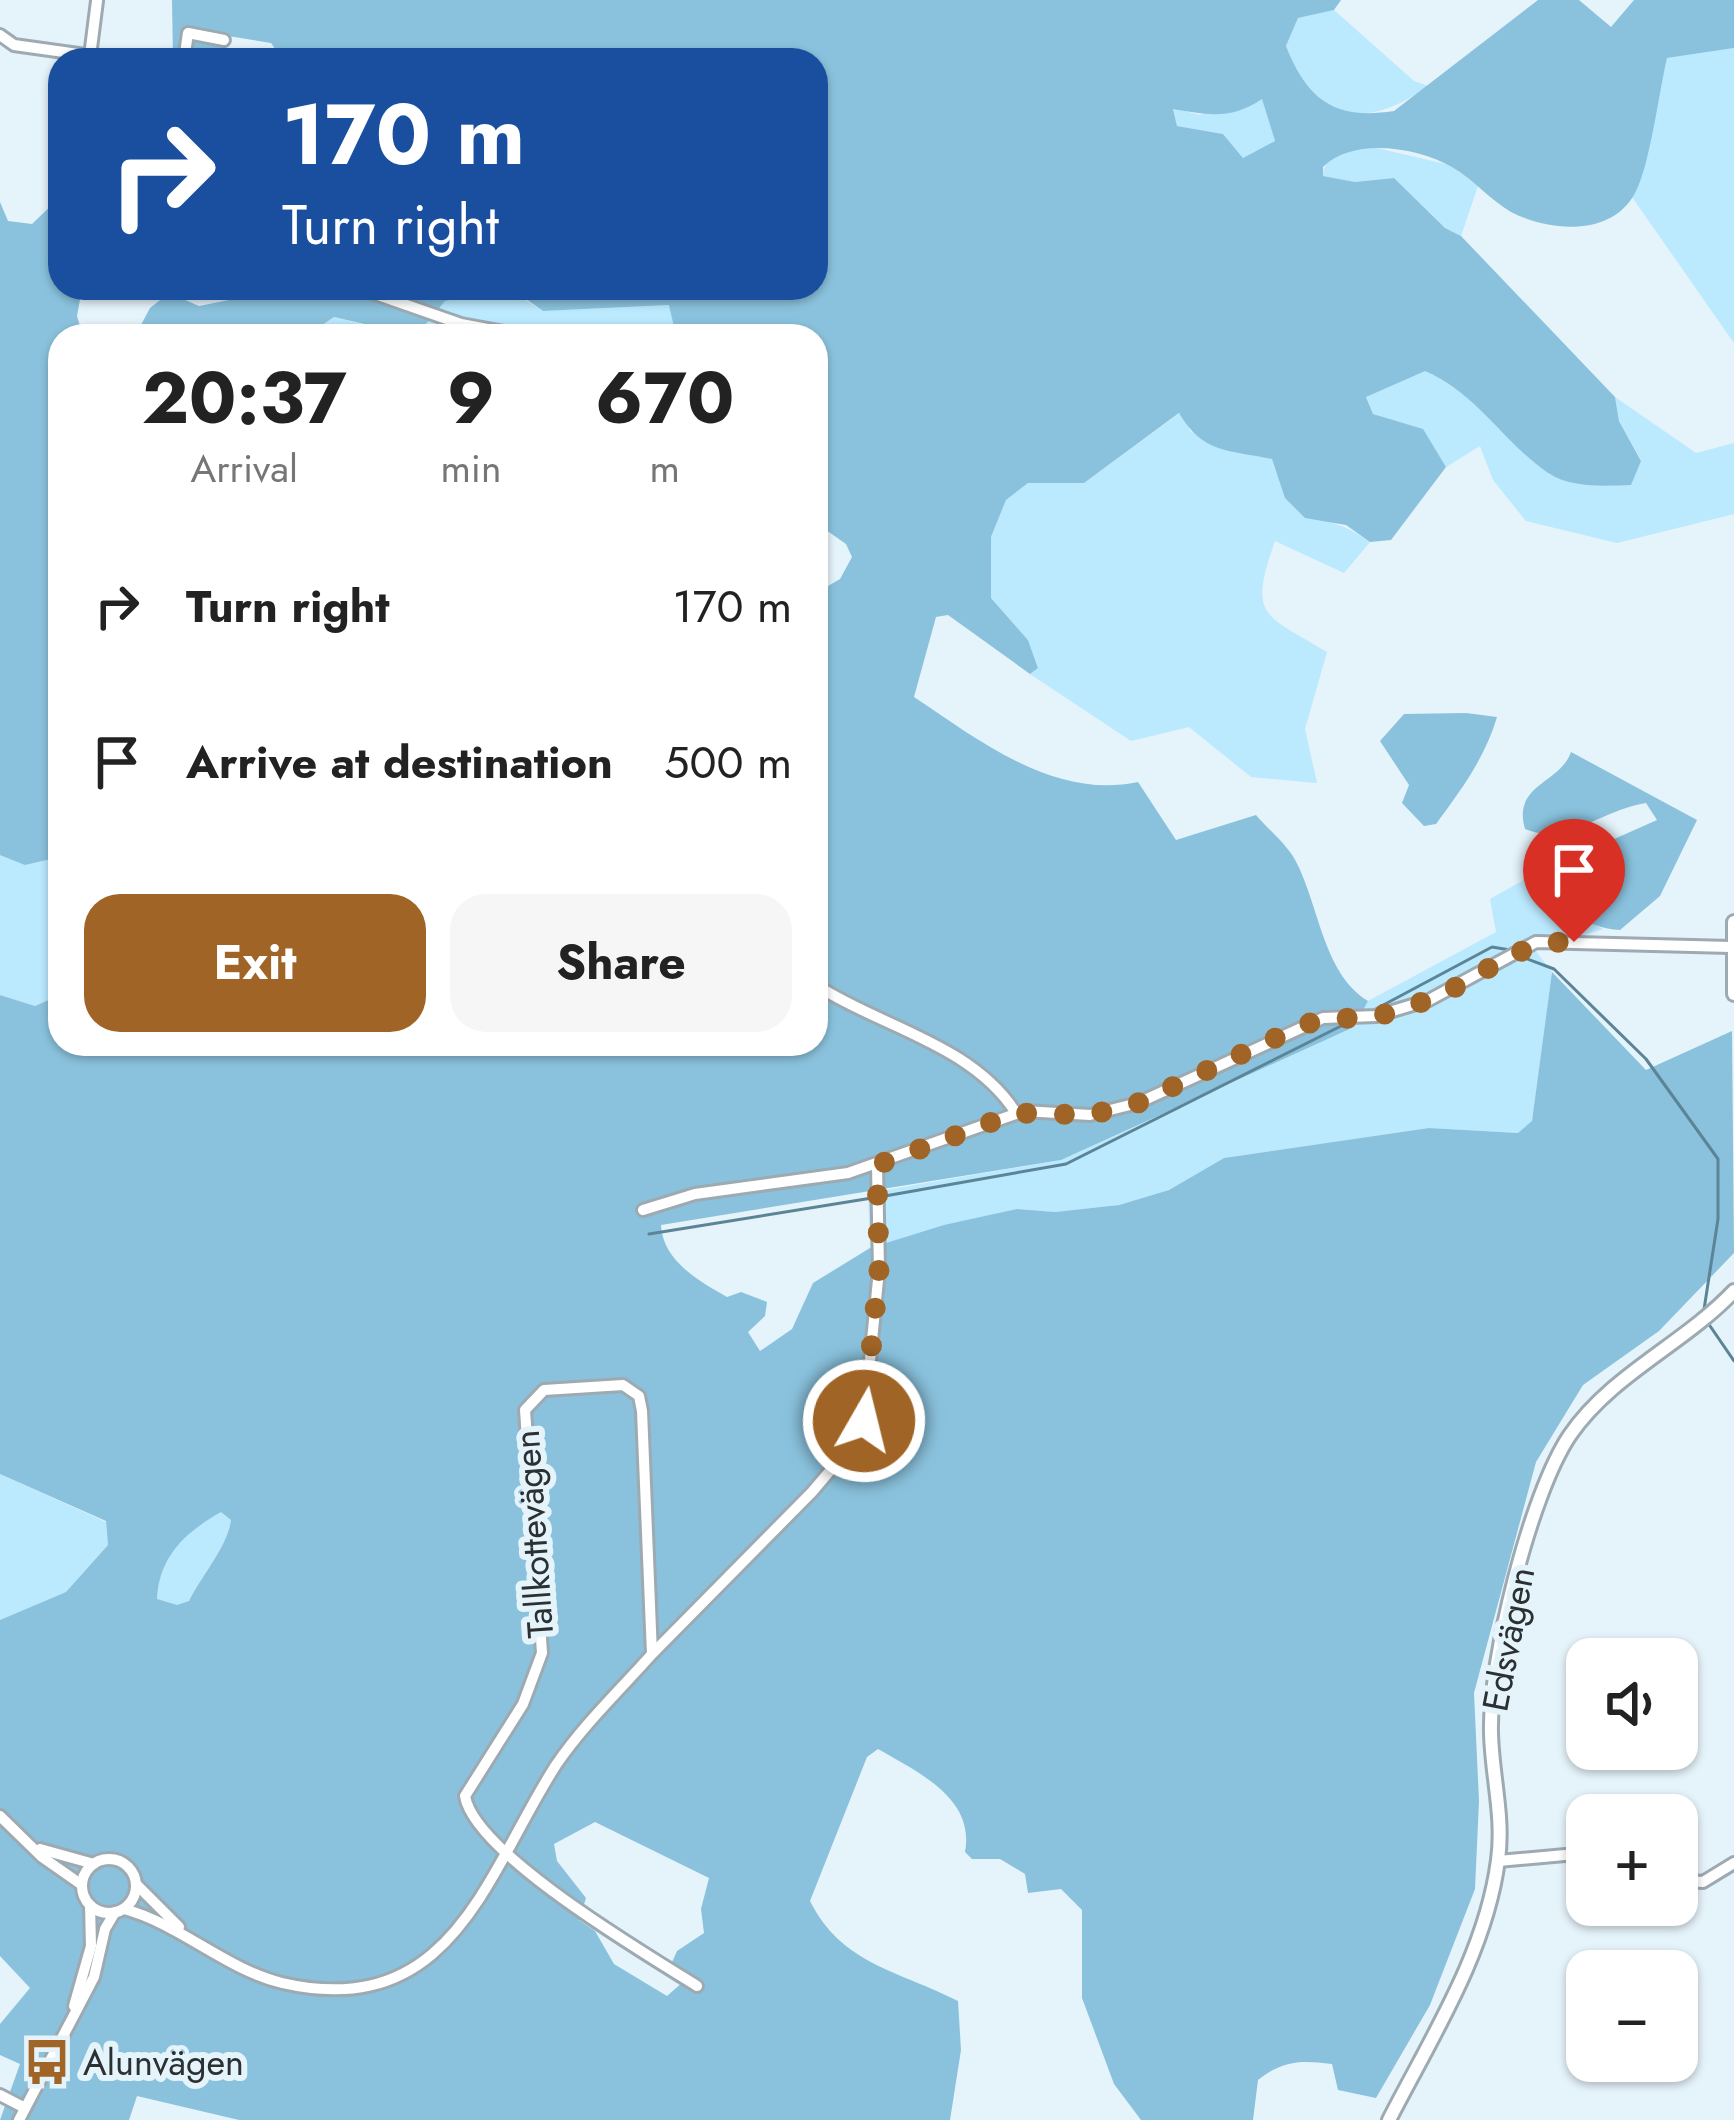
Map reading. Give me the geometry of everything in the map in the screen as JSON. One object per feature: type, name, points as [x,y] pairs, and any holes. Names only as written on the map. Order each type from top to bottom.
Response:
[{"type":"street","points":[[91,48],[97,1]]},
{"type":"street","points":[[186,48],[188,33],[224,40]]},
{"type":"street","points":[[0,35],[14,45],[48,50]]},
{"type":"street","points":[[391,300],[457,324]]},
{"type":"street","points":[[1734,922],[1734,994]]},
{"type":"street","points":[[643,1210],[695,1194],[826,1179],[1016,1113],[1090,1115],[1138,1103],[1323,1018],[1376,1016],[1429,1000],[1536,943],[1731,947]]},
{"type":"street","points":[[828,992],[862,1012],[928,1039],[1016,1113]]},
{"type":"street","points":[[90,1905],[120,1911],[190,1938],[279,1982],[340,1988],[403,1972],[450,1940],[473,1914],[559,1761],[595,1712],[812,1492],[851,1446],[864,1421],[879,1270],[877,1165]]},
{"type":"street","name":"Edsvägen","points":[[1389,2120],[1469,1960],[1498,1861],[1501,1823],[1491,1733],[1497,1669],[1531,1525],[1550,1474],[1570,1436],[1607,1392],[1734,1291]]},
{"type":"street","name":"Tallkottevägen","points":[[508,1856],[467,1810],[465,1796],[523,1704],[542,1653],[525,1410],[544,1390],[623,1385],[639,1396],[652,1650]]},
{"type":"street","points":[[0,1816],[82,1885],[90,1905],[91,1946],[74,2009]]},
{"type":"street","points":[[32,1846],[94,1864],[112,1859],[124,1864],[136,1885],[190,1938]]},
{"type":"street","points":[[1498,1861],[1566,1855]]},
{"type":"street","points":[[508,1856],[697,1987]]},
{"type":"street","points":[[1698,1882],[1734,1863]]},
{"type":"street","points":[[82,1885],[94,1864]]},
{"type":"street","points":[[0,2095],[22,2114],[94,1977],[105,1929],[136,1885]]},
{"type":"shaded area","points":[[172,0],[1341,0],[1334,10],[1298,18],[1286,46],[1314,93],[1340,109],[1373,113],[1394,111],[1538,0],[1579,0],[1611,27],[1634,0],[1734,0],[1734,48],[1667,58],[1650,147],[1635,193],[1625,207],[1596,224],[1561,226],[1526,219],[1452,167],[1403,150],[1351,152],[1323,167],[1323,176],[1355,182],[1394,178],[1445,228],[1461,236],[1615,397],[1619,421],[1641,461],[1631,485],[1577,484],[1557,478],[1460,392],[1425,371],[1366,397],[1373,414],[1423,429],[1446,467],[1391,540],[1370,542],[1346,525],[1305,518],[1285,498],[1272,459],[1208,443],[1179,413],[1084,483],[1028,483],[1006,500],[991,537],[991,598],[1028,640],[1038,668],[1030,674],[948,615],[936,617],[914,697],[992,748],[1048,775],[1077,783],[1138,782],[1176,840],[1256,815],[1294,858],[1331,955],[1353,989],[1368,1001],[1354,1027],[1061,1160],[661,1225],[668,1249],[694,1277],[727,1297],[741,1292],[767,1302],[765,1316],[748,1332],[760,1351],[792,1329],[813,1283],[870,1248],[944,1225],[1017,1209],[1055,1212],[1119,1205],[1169,1190],[1224,1158],[1429,1128],[1518,1133],[1532,1121],[1552,972],[1646,1070],[1732,1031],[1734,1253],[1659,1331],[1583,1385],[1536,1462],[1474,1693],[1479,1801],[1475,1889],[1430,2005],[1376,2098],[1338,2090],[1332,2064],[1302,2062],[1276,2068],[1258,2080],[1253,2120],[1141,2120],[1114,2084],[1082,1998],[1082,1910],[1061,1889],[1028,1893],[1025,1874],[1000,1859],[972,1859],[965,1852],[966,1833],[953,1802],[927,1778],[878,1749],[867,1757],[810,1901],[838,1939],[856,1953],[958,2001],[961,2050],[950,2120],[239,2120],[137,2096],[129,2120],[0,2120],[20,2064],[0,2055],[0,2024],[30,1988],[0,1956],[0,1620],[66,1592],[108,1545],[106,1521],[0,1474],[0,995],[35,1006],[48,1000],[48,1056],[828,1056],[828,586],[840,579],[852,557],[846,544],[828,531],[828,324],[673,324],[669,305],[543,311],[528,300],[828,300],[828,48],[275,48],[271,43],[228,36],[226,48],[173,48]],"holes":[[[1262,99],[1275,141],[1243,158],[1223,134],[1177,126],[1173,109],[1229,113]],[[221,1512],[231,1520],[229,1530],[189,1601],[177,1605],[157,1599],[163,1570],[177,1547]],[[595,1822],[709,1878],[701,1909],[704,1933],[677,1951],[670,1967],[683,1982],[667,1996],[614,1964],[595,1931],[579,1920],[586,1898],[557,1861],[554,1844]]]},
{"type":"shaded area","points":[[1334,10],[1414,81],[1428,86],[1383,110],[1344,111],[1327,104],[1298,71],[1286,46],[1298,18]]},
{"type":"shaded area","points":[[1734,48],[1734,343],[1632,197],[1667,58]]},
{"type":"shaded area","points":[[1262,98],[1275,141],[1243,158],[1223,134],[1177,126],[1173,108],[1200,115]]},
{"type":"shaded area","points":[[1364,145],[1450,165],[1478,186],[1461,236],[1445,228],[1394,178],[1355,182],[1323,176],[1331,158]]},
{"type":"shaded area","points":[[0,202],[8,221],[32,224],[48,209],[48,300],[80,300],[79,324],[48,324],[48,860],[25,865],[0,855]]},
{"type":"shaded area","points":[[160,300],[185,300],[199,306],[229,300],[450,300],[426,324],[364,324],[334,317],[324,324],[141,324]]},
{"type":"shaded area","points":[[525,300],[543,311],[670,305],[674,324],[426,324],[444,301]]},
{"type":"shaded area","points":[[334,317],[361,324],[324,324]]},
{"type":"shaded area","points":[[1426,370],[1454,383],[1550,475],[1641,460],[1619,421],[1615,397],[1696,453],[1734,443],[1734,514],[1617,543],[1526,521],[1493,480],[1480,446],[1446,467],[1423,430],[1373,414],[1366,396]]},
{"type":"shaded area","points":[[1180,413],[1191,432],[1272,459],[1282,485],[1301,511],[1370,542],[1344,573],[1275,541],[1267,566],[1263,600],[1267,611],[1327,652],[1305,729],[1317,783],[1251,777],[1189,727],[1131,741],[1030,674],[1038,667],[1028,640],[991,598],[991,537],[1006,500],[1028,483],[1084,483]]},
{"type":"shaded area","points":[[1404,714],[1497,717],[1463,786],[1436,824],[1424,826],[1402,803],[1409,785],[1380,741]]},
{"type":"shaded area","points":[[1571,752],[1697,820],[1660,896],[1620,930],[1570,913],[1531,876],[1657,820],[1646,803],[1570,830],[1540,833],[1525,829],[1525,802]]},
{"type":"shaded area","points":[[6,853],[25,865],[48,860],[48,1000],[35,1006],[0,995],[0,855]]},
{"type":"shaded area","points":[[1531,876],[1555,902],[1603,929],[1535,950],[1552,972],[1532,1122],[1518,1133],[1429,1128],[1224,1158],[1169,1190],[1119,1205],[1055,1212],[1017,1209],[870,1248],[868,1193],[1061,1160],[1354,1027],[1368,1001],[1496,932],[1490,899]]},
{"type":"shaded area","points":[[0,1474],[106,1522],[108,1545],[66,1592],[0,1620]]},
{"type":"shaded area","points":[[221,1511],[231,1520],[229,1530],[189,1601],[178,1606],[156,1599],[162,1570],[176,1547]]},
{"type":"waterway","points":[[1374,1010],[1492,947],[1510,950]]},
{"type":"waterway","points":[[1522,957],[1554,969],[1646,1059],[1718,1159],[1718,1219],[1703,1316]]},
{"type":"waterway","points":[[885,1196],[1066,1164],[1341,1026]]},
{"type":"waterway","points":[[649,1234],[872,1198]]},
{"type":"waterway","points":[[1708,1323],[1734,1361]]},
{"type":"place","name":"Alunvägen","points":[[47,2062]]},
{"type":"route","points":[[864,1421],[879,1270],[877,1165],[967,1136],[1024,1111],[1090,1115],[1138,1103],[1301,1026],[1323,1018],[1376,1016],[1429,1000],[1515,950],[1549,940],[1574,942]]}]
